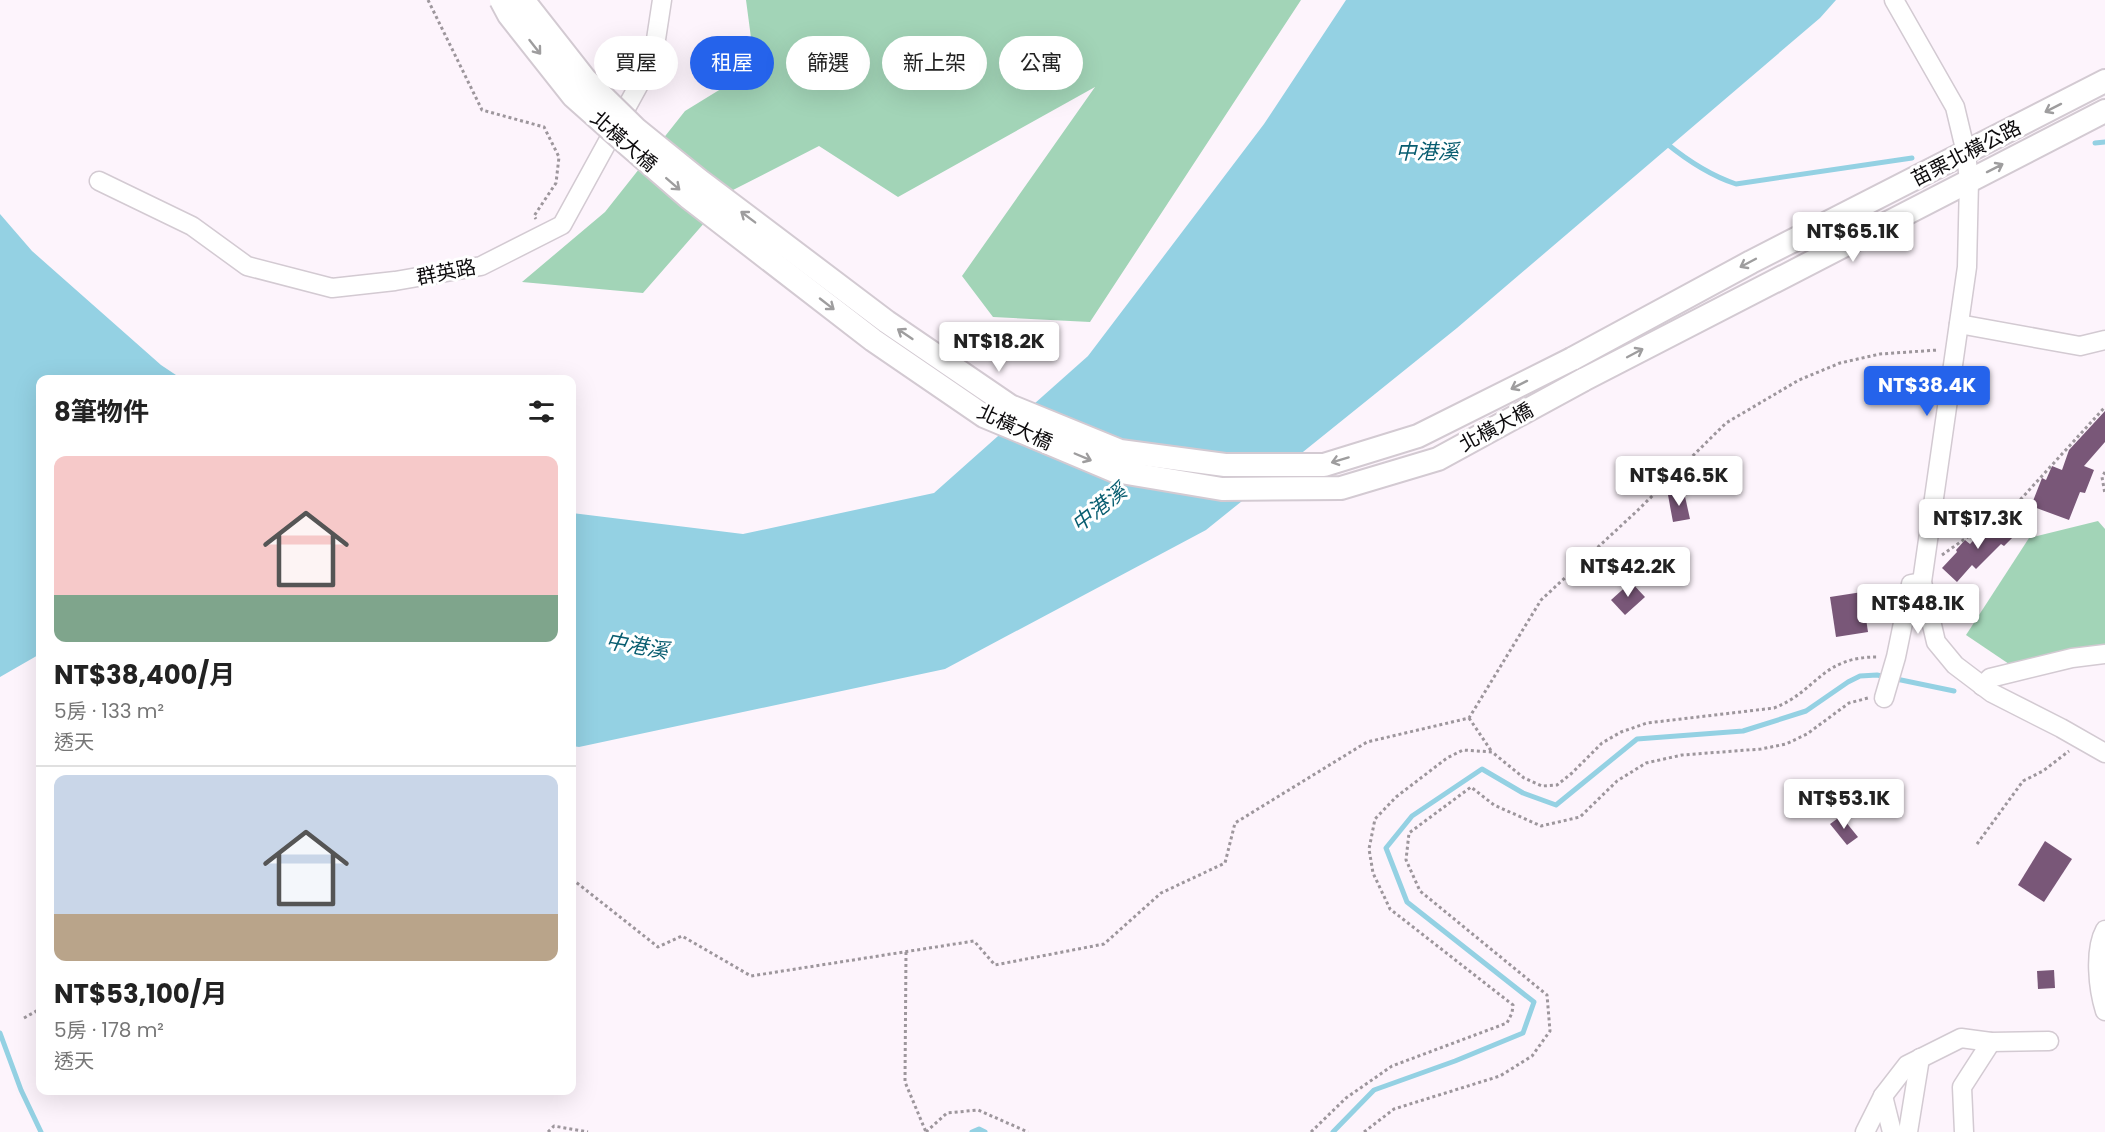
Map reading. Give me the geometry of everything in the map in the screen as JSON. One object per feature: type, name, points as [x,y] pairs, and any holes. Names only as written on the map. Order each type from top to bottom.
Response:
[{"type":"main road","name":"北橫大橋","points":[[501,0],[509,15],[573,96],[688,197],[827,304],[984,416],[1115,471],[1222,489],[1341,488],[1438,459],[1583,380]]},
{"type":"main road","name":"北橫大橋","points":[[523,0],[585,79],[636,129],[708,188],[887,322],[1010,406],[1120,451],[1225,465],[1324,465],[1418,436],[1572,359]]},
{"type":"main road","name":"苗栗北橫公路","points":[[1572,359],[1750,262],[2105,81]]},
{"type":"main road","name":"苗栗北橫公路","points":[[1583,380],[2105,111]]},
{"type":"street","name":"群英路","points":[[99,181],[192,226],[247,266],[332,288],[395,281],[481,267],[562,225],[653,59],[662,0]]},
{"type":"street","points":[[1894,0],[1955,106],[1966,153],[1969,181],[1967,267],[1923,575],[1936,642],[1954,664],[1982,686],[2105,753]]},
{"type":"street","points":[[1959,324],[2080,346],[2105,340]]},
{"type":"street","points":[[1885,693],[1911,584],[1923,575]]},
{"type":"street","points":[[1982,686],[1990,678],[2072,658],[2105,654]]},
{"type":"street","points":[[2105,930],[2100,940],[2099,982],[2099,993],[2105,1011]]},
{"type":"street","points":[[1865,1132],[1883,1096],[1907,1065],[1920,1058],[1961,1038],[1991,1042],[2049,1041]]},
{"type":"street","points":[[1964,1132],[1962,1087],[1991,1042]]},
{"type":"street","points":[[1908,1132],[1920,1058]]},
{"type":"street","points":[[1883,1096],[1892,1132]]},
{"type":"path","points":[[428,0],[482,110],[544,127],[559,157],[556,183],[534,216],[544,234]]},
{"type":"path","points":[[576,882],[658,947],[682,936],[751,976],[974,941],[995,965],[1104,944],[1161,893],[1225,863],[1235,823],[1367,742],[1469,718],[1541,600],[1638,510],[1726,423],[1799,380],[1840,363],[1880,354],[1955,348]]},
{"type":"path","points":[[1923,575],[2020,500],[2105,407]]},
{"type":"path","points":[[2105,472],[2102,477],[2105,494]]},
{"type":"path","points":[[1469,718],[1492,752],[1524,778],[1542,786],[1557,785],[1602,743],[1621,732],[1647,723],[1774,708],[1791,700],[1837,664],[1862,657],[1894,661]]},
{"type":"path","points":[[1364,1132],[1394,1109],[1500,1076],[1532,1056],[1550,1031],[1547,996],[1420,891],[1406,860],[1409,832],[1471,787],[1494,805],[1541,826],[1580,817],[1617,781],[1646,763],[1682,755],[1761,749],[1786,744],[1806,734],[1849,703],[1885,693]]},
{"type":"path","points":[[1977,844],[2023,781],[2043,771],[2083,741]]},
{"type":"path","points":[[1311,1132],[1346,1098],[1392,1066],[1508,1023],[1513,1005],[1390,909],[1373,873],[1369,849],[1375,819],[1396,797],[1447,758],[1463,750],[1492,752]]},
{"type":"path","points":[[906,952],[905,1082],[926,1132],[947,1113],[978,1110],[1028,1132]]},
{"type":"path","points":[[24,1018],[36,1011]]},
{"type":"path","points":[[548,1132],[554,1126],[588,1132]]},
{"type":"green space","points":[[746,0],[1301,0],[1090,322],[993,317],[962,276],[1095,87],[898,197],[819,146],[733,190],[643,293],[522,282],[605,212],[685,111],[719,90],[774,90],[774,36],[751,36]]},
{"type":"green space","points":[[2098,521],[2105,529],[2105,649],[2009,664],[1966,635],[2029,538]]},
{"type":"water","name":"中港溪","points":[[1346,0],[1836,0],[1820,18],[1457,328],[1206,530],[945,669],[576,747],[576,513],[743,534],[934,493],[1088,356],[1264,124]]},
{"type":"water","points":[[0,214],[32,251],[161,365],[176,375],[36,375],[36,656],[0,677]]},
{"type":"building","points":[[2105,411],[2105,442],[2084,466],[2094,470],[2085,493],[2080,492],[2069,520],[2031,506],[2042,478],[2046,480],[2052,466],[2062,470],[2069,450]]},
{"type":"building","points":[[1684,492],[1690,519],[1673,522],[1668,495]]},
{"type":"building","points":[[1995,518],[2014,536],[2004,546],[2001,544],[1976,569],[1972,565],[1957,582],[1942,568],[1965,540],[1970,544]]},
{"type":"building","points":[[1631,582],[1645,597],[1625,615],[1611,600]]},
{"type":"building","points":[[1862,592],[1868,632],[1836,637],[1830,597]]},
{"type":"building","points":[[1841,816],[1858,837],[1847,845],[1830,824]]},
{"type":"building","points":[[2045,841],[2072,859],[2044,902],[2018,885]]},
{"type":"building","points":[[2054,970],[2055,988],[2038,989],[2037,971]]},
{"type":"waterway","points":[[2095,143],[2105,142]]},
{"type":"waterway","points":[[1666,143],[1699,167],[1736,184],[1912,158]]},
{"type":"waterway","points":[[1333,1132],[1374,1090],[1455,1061],[1523,1033],[1534,1002],[1407,902],[1386,848],[1412,816],[1482,769],[1523,793],[1556,805],[1637,739],[1743,731],[1806,711],[1860,676],[1877,675],[1954,691]]},
{"type":"waterway","points":[[0,1033],[21,1090],[41,1132]]},
{"type":"waterway","points":[[972,1132],[979,1129],[985,1132]]}]
